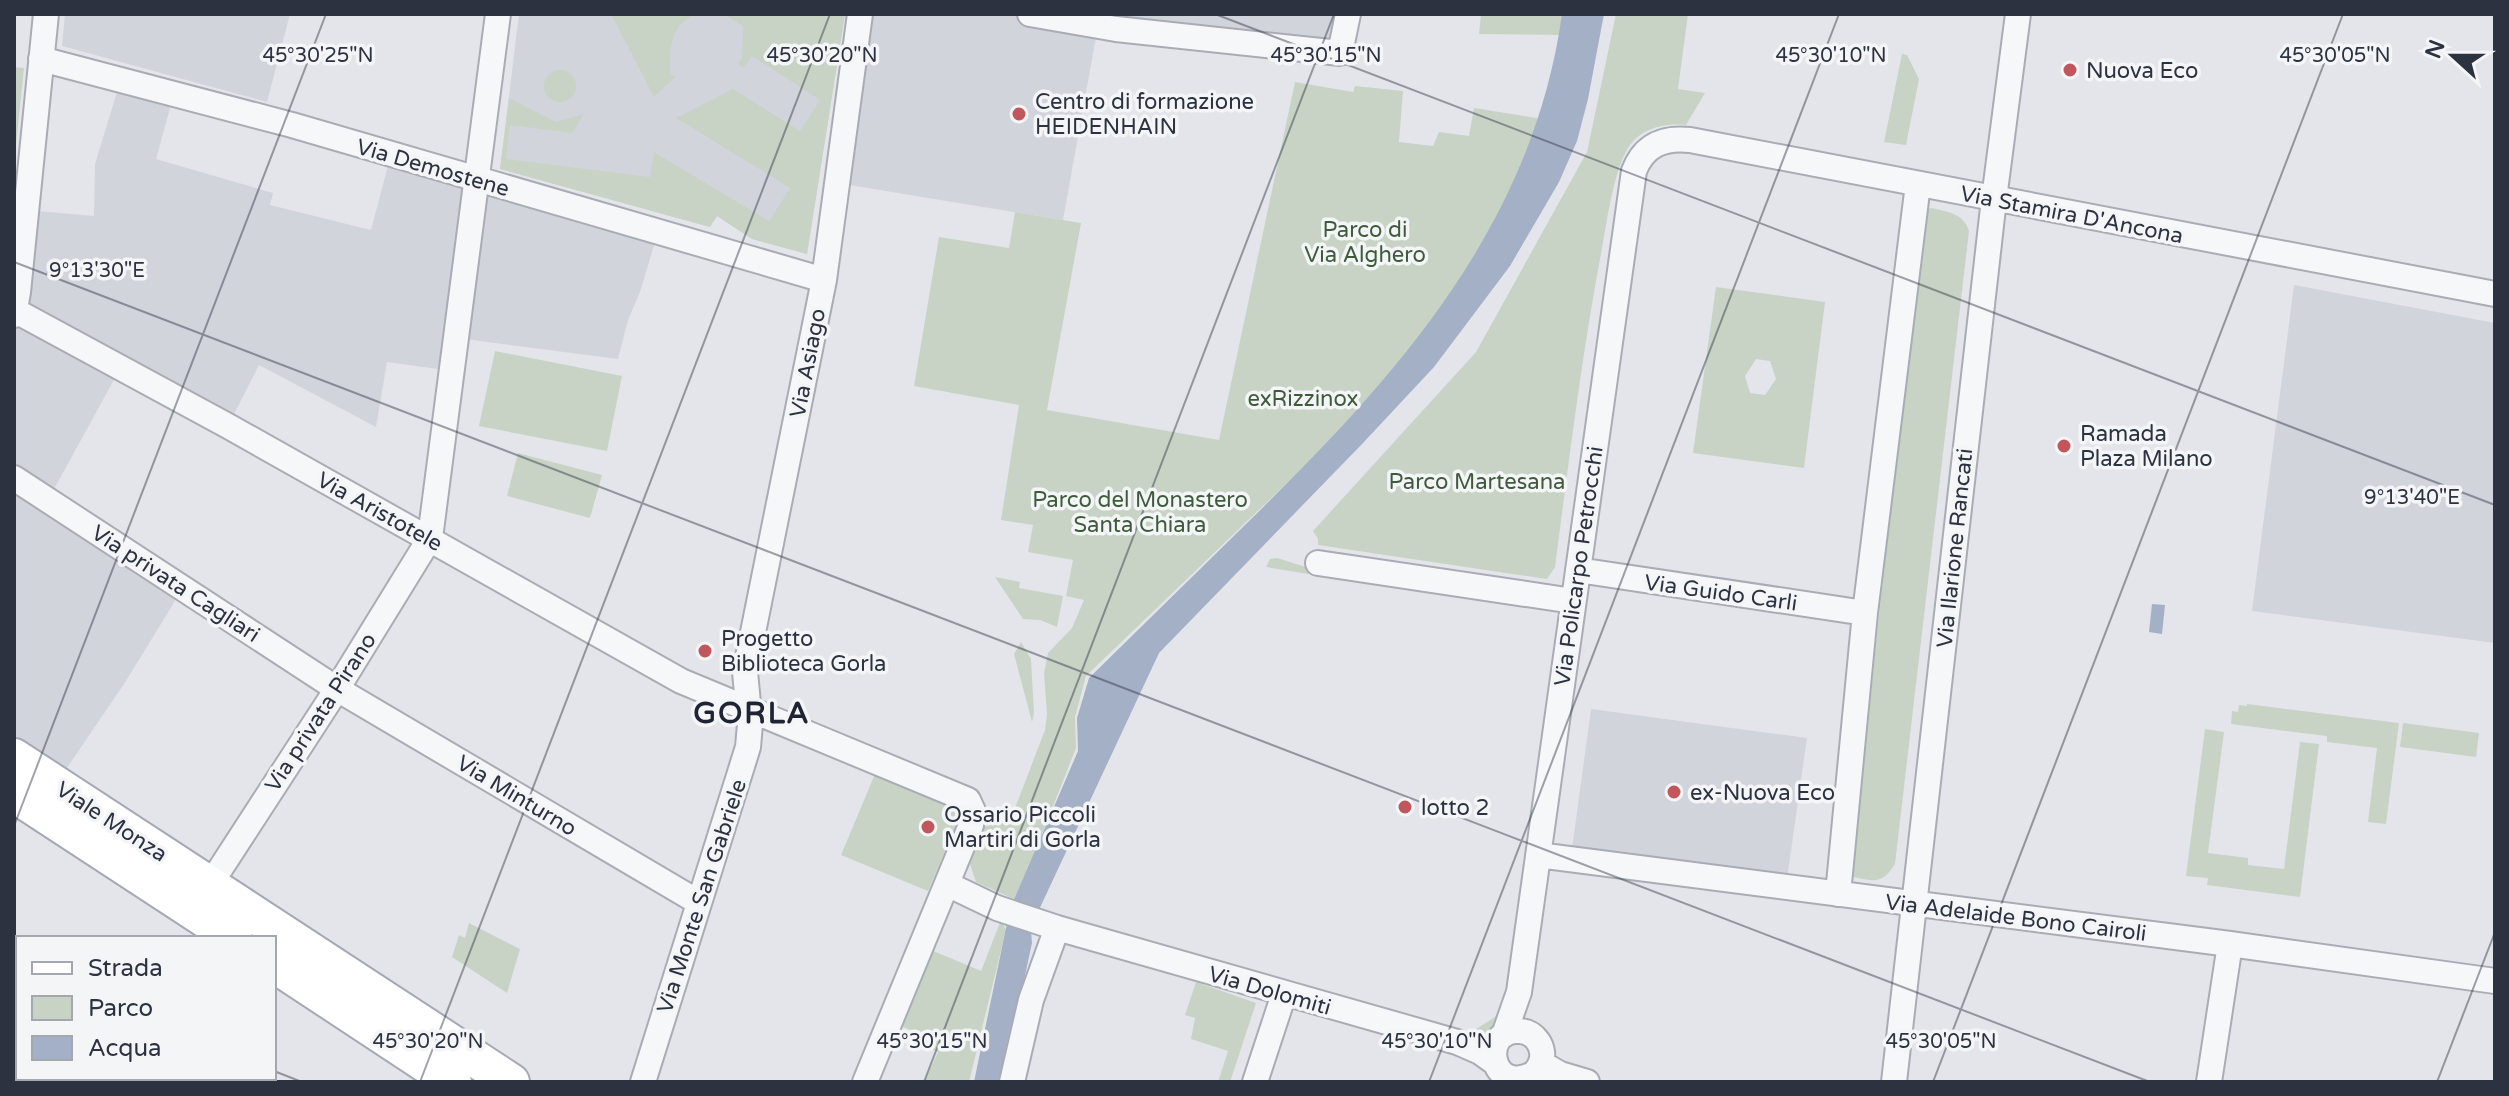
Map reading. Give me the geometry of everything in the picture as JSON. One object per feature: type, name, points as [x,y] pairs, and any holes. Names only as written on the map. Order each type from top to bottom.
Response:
[{"type":"main road","name":"Viale Monza","points":[[14,757],[201,898],[232,936]]},
{"type":"main road","name":"Viale Monza","points":[[14,794],[265,936]]},
{"type":"main road","name":"Viale Monza","points":[[276,943],[511,1082]]},
{"type":"main road","points":[[276,965],[453,1082]]},
{"type":"street","points":[[15,312],[46,14]]},
{"type":"street","points":[[430,538],[498,14]]},
{"type":"street","name":"Via Asiago","points":[[748,709],[744,681],[746,663],[824,280],[860,14]]},
{"type":"street","points":[[1030,14],[1107,21],[1340,53],[1348,14]]},
{"type":"street","name":"Via Ilarione Rancati","points":[[1894,1082],[1994,199],[2018,14]]},
{"type":"street","name":"Via Demostene","points":[[41,59],[292,125],[824,280]]},
{"type":"street","name":"Via Stamira D'Ancona","points":[[1650,147],[1681,139],[2495,294]]},
{"type":"street","name":"Via Policarpo Petrocchi","points":[[1504,1035],[1519,992],[1634,171],[1640,157],[1650,147]]},
{"type":"street","points":[[1838,894],[1865,613],[1918,184]]},
{"type":"street","name":"Via Aristotele","points":[[15,312],[173,395],[681,681],[962,795],[973,807],[971,825],[947,884]]},
{"type":"street","name":"Via privata Cagliari","points":[[14,478],[337,689]]},
{"type":"street","name":"Via privata Pirano","points":[[201,898],[337,689],[430,538]]},
{"type":"street","points":[[1318,563],[1573,601]]},
{"type":"street","name":"Via Guido Carli","points":[[1578,570],[1865,613]]},
{"type":"street","name":"Via Minturno","points":[[337,689],[698,902]]},
{"type":"street","name":"Via Monte San Gabriele","points":[[643,1082],[746,755],[750,724],[748,709]]},
{"type":"street","name":"Via Adelaide Bono Cairoli","points":[[1538,855],[2495,981]]},
{"type":"street","points":[[865,1082],[947,884]]},
{"type":"street","name":"Via Dolomiti","points":[[947,884],[1003,910],[1049,926],[1457,1042],[1480,1052],[1505,1076],[1517,1079],[1534,1073],[1560,1074],[1587,1082]]},
{"type":"street","points":[[1012,1082],[1049,926]]},
{"type":"street","points":[[2209,1082],[2230,944]]},
{"type":"street","name":"Via Policarpo Petrocchi","points":[[1519,992],[1533,1036]]},
{"type":"street","points":[[1255,1082],[1284,994]]},
{"type":"street","points":[[1498,1071],[1496,1044],[1504,1035],[1521,1031],[1533,1036],[1542,1051],[1534,1073]]},
{"type":"shaded area","points":[[65,14],[290,14],[267,102],[62,46]]},
{"type":"shaded area","points":[[519,14],[845,14],[807,254],[752,239],[717,216],[710,227],[500,169]]},
{"type":"shaded area","points":[[860,14],[1348,14],[1340,53],[1098,26],[1063,220],[837,183]]},
{"type":"shaded area","points":[[121,79],[174,94],[156,159],[273,193],[270,205],[371,230],[391,154],[658,232],[618,359],[457,338],[452,371],[387,362],[376,427],[259,365],[228,426],[121,367],[48,500],[181,587],[124,684],[56,784],[14,757],[14,315],[26,210],[94,216],[95,164]]},
{"type":"shaded area","points":[[2294,285],[2495,323],[2495,643],[2252,611]]},
{"type":"shaded area","name":"ex-Nuova Eco","points":[[1591,709],[1807,738],[1787,879],[1572,849]]},
{"type":"green space","points":[[611,14],[696,14],[676,32],[670,64],[670,74],[675,77],[654,97]]},
{"type":"green space","points":[[723,14],[845,14],[807,254],[752,239],[717,216],[710,227],[500,169],[509,98],[556,122],[584,114],[572,133],[510,125],[506,159],[650,177],[654,152],[769,221],[790,188],[676,118],[733,89],[800,131],[820,100],[752,56],[744,68],[738,64],[742,58],[743,26]]},
{"type":"green space","points":[[1481,14],[1565,14],[1562,35],[1479,34]]},
{"type":"green space","name":"Parco Martesana","points":[[1616,14],[1688,14],[1678,89],[1705,93],[1686,125],[1661,126],[1646,131],[1633,141],[1619,169],[1588,328],[1555,567],[1547,579],[1318,545],[1313,531],[1476,352],[1587,152]]},
{"type":"green space","points":[[1902,54],[1907,55],[1919,79],[1906,145],[1884,142]]},
{"type":"green space","points":[[14,67],[24,68],[14,164]]},
{"type":"green space","points":[[560,70],[571,75],[576,86],[571,97],[560,102],[549,97],[544,86],[549,75]]},
{"type":"green space","points":[[1295,82],[1353,92],[1355,86],[1403,91],[1399,142],[1433,146],[1439,132],[1469,136],[1474,108],[1543,119],[1491,233],[1430,329],[1314,457],[1086,676],[1075,717],[1076,748],[1016,900],[976,882],[969,861],[983,827],[1002,821],[1015,808],[1045,730],[1044,674],[1048,653],[1072,628],[1084,600],[1066,596],[1073,560],[1028,552],[1033,525],[1001,520],[1019,405],[914,386],[939,237],[1009,248],[1015,212],[1081,223],[1047,410],[1219,440]]},
{"type":"green space","points":[[1932,208],[1959,217],[1969,231],[1895,864],[1882,878],[1872,880],[1853,877],[1877,633],[1925,213]]},
{"type":"green space","points":[[1716,287],[1825,302],[1804,468],[1693,453]],"holes":[[[1756,359],[1770,361],[1776,379],[1765,395],[1750,393],[1745,376]]]},
{"type":"green space","points":[[495,351],[622,376],[607,451],[479,426]]},
{"type":"green space","points":[[518,453],[602,475],[590,518],[507,496]]},
{"type":"green space","points":[[1277,558],[1309,568],[1311,572],[1266,567],[1270,559]]},
{"type":"green space","points":[[995,577],[1020,582],[1019,588],[1063,596],[1057,627],[1040,620],[1023,619]]},
{"type":"green space","points":[[1021,642],[1031,659],[1032,722],[1014,654]]},
{"type":"green space","points":[[2239,705],[2399,723],[2386,824],[2368,822],[2377,748],[2327,742],[2327,736],[2231,724],[2232,711],[2238,712]]},
{"type":"green space","points":[[2403,723],[2479,733],[2476,757],[2400,747]]},
{"type":"green space","points":[[2205,729],[2224,732],[2208,853],[2248,858],[2248,865],[2284,869],[2300,742],[2319,744],[2300,897],[2207,885],[2208,878],[2186,876]]},
{"type":"green space","points":[[875,774],[963,810],[928,891],[841,855]]},
{"type":"green space","points":[[1001,920],[1006,930],[969,1082],[924,1082],[938,1052],[918,1042],[922,1034],[900,1026],[931,950],[981,971]]},
{"type":"green space","points":[[469,923],[520,949],[507,993],[452,957],[459,935],[465,938]]},
{"type":"green space","points":[[1196,982],[1256,1003],[1230,1082],[1218,1082],[1228,1051],[1191,1039],[1195,1018],[1185,1015]]},
{"type":"green space","points":[[1502,1010],[1481,1045],[1467,1035],[1495,1017]]},
{"type":"water","points":[[1562,14],[1604,14],[1577,141],[1559,182],[1510,266],[1434,367],[1159,653],[1037,914],[1031,931],[1032,943],[1002,1082],[974,1082],[1010,909],[1078,751],[1077,718],[1089,678],[1353,414],[1403,356],[1448,295],[1488,232],[1521,164],[1546,92]]},
{"type":"water","points":[[2152,604],[2165,605],[2162,634],[2149,632]]},
{"type":"place","name":"Nuova Eco","points":[[2070,70]]},
{"type":"place","name":"Centro di formazione HEIDENHAIN","points":[[1019,114]]},
{"type":"place","name":"Ramada Plaza Milano","points":[[2064,446]]},
{"type":"place","name":"Progetto Biblioteca Gorla","points":[[705,651]]},
{"type":"place","name":"ex-Nuova Eco","points":[[1674,792]]},
{"type":"place","name":"lotto 2","points":[[1405,807]]},
{"type":"place","name":"Ossario Piccoli Martiri di Gorla","points":[[928,827]]},
{"type":"district","name":"GORLA","points":[[752,713]]},
{"type":"park label","name":"Parco di Via Alghero","points":[[1365,242]]},
{"type":"park label","name":"exRizzinox","points":[[1303,398]]},
{"type":"park label","name":"Parco del Monastero Santa Chiara","points":[[1140,512]]}]
